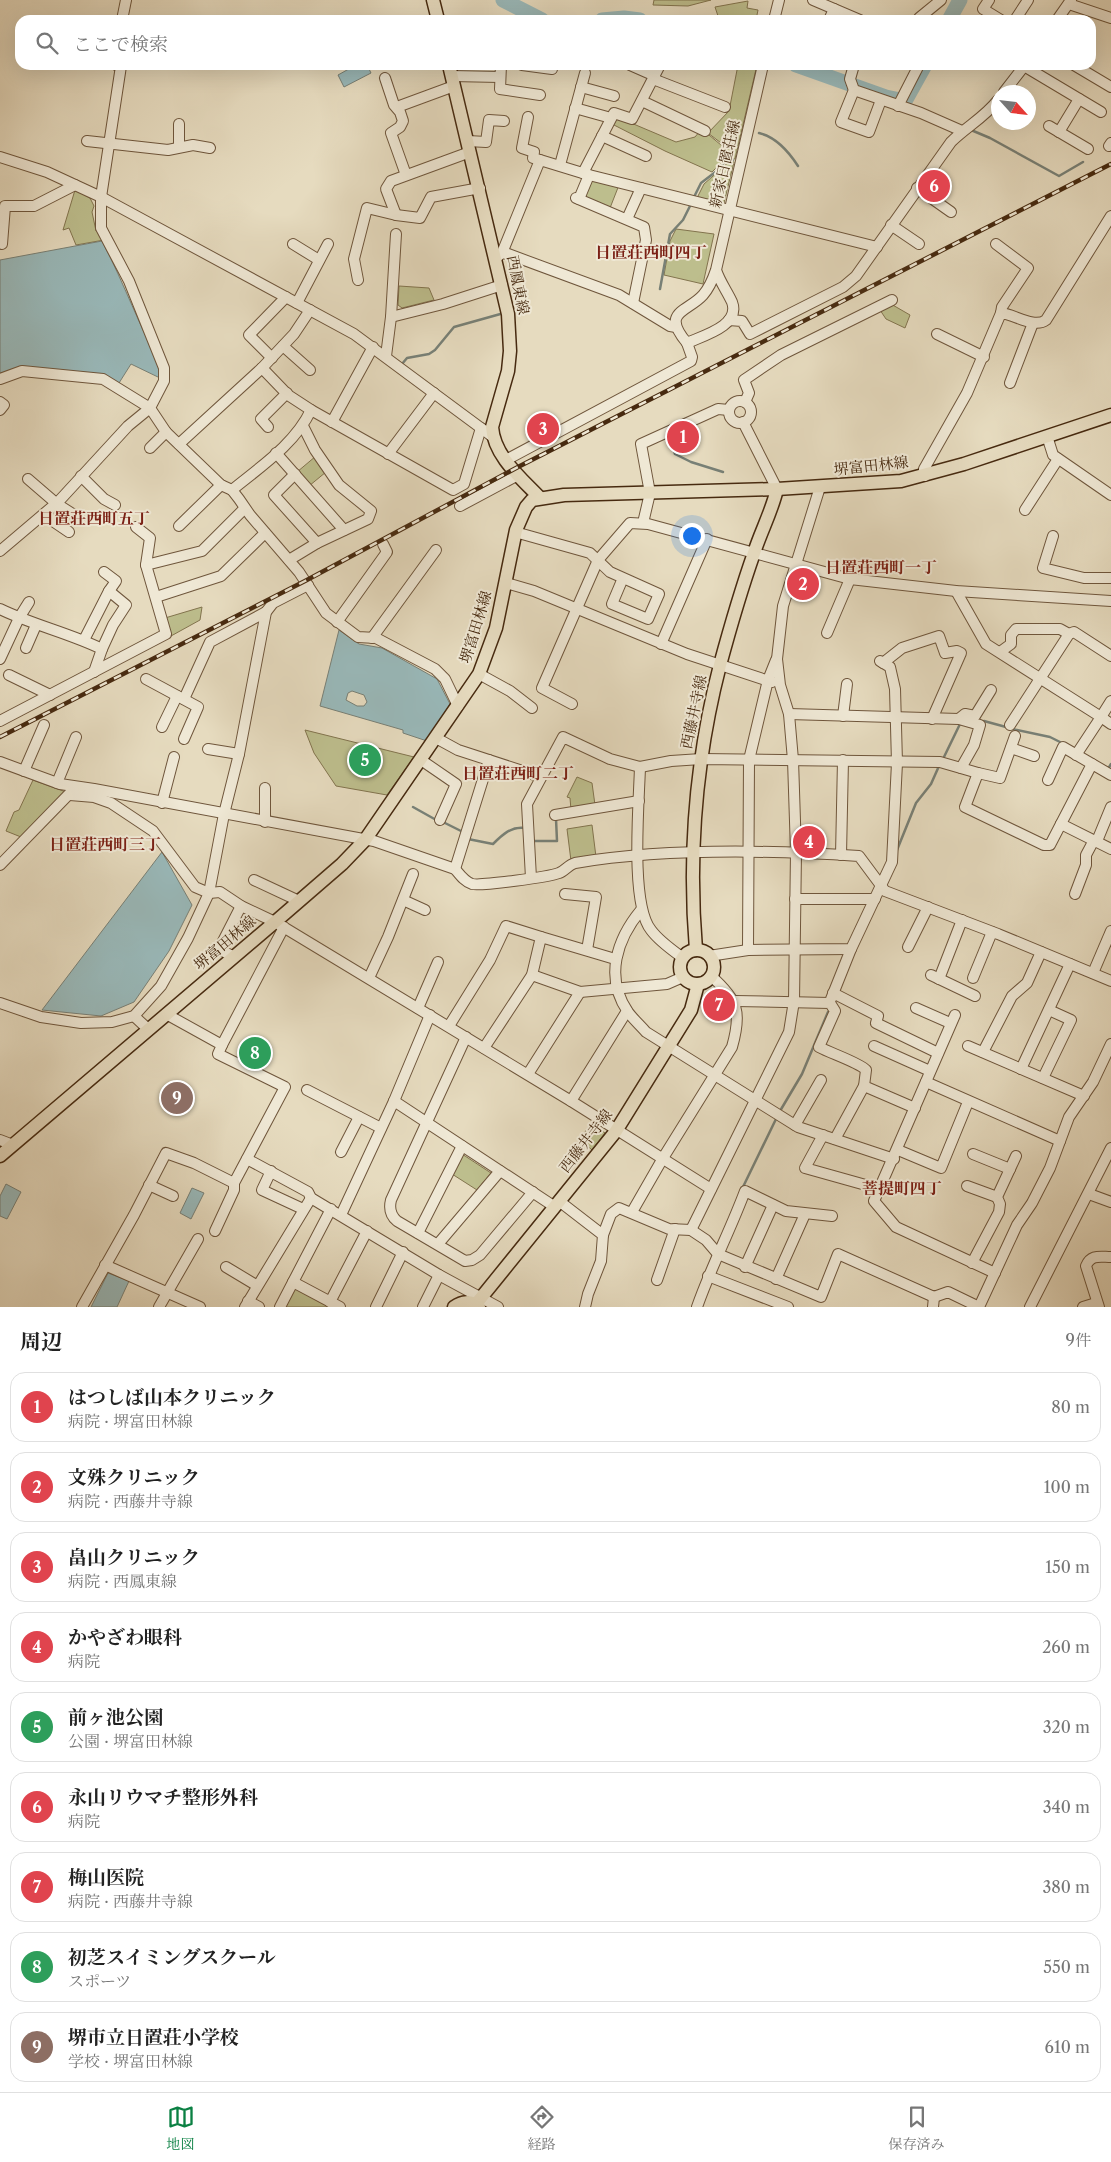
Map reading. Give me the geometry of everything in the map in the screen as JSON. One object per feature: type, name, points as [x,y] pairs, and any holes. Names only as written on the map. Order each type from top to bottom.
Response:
[{"type":"main road","points":[[433,0],[437,15]]},
{"type":"main road","name":"西鳳東線","points":[[452,75],[469,147],[499,255],[502,285],[508,314],[510,352],[506,378],[492,428],[493,437]]},
{"type":"main road","name":"堺富田林線","points":[[0,1156],[234,957],[280,924],[298,901],[342,864],[365,840],[479,674],[496,628],[515,532],[526,507],[532,500],[564,495],[777,489],[885,483],[925,476],[1111,415]]},
{"type":"main road","points":[[493,437],[506,460],[540,498]]},
{"type":"main road","name":"西藤井寺線","points":[[696,950],[693,854],[701,759],[720,665],[754,552],[774,502],[777,489]]},
{"type":"main road","points":[[696,950],[706,953],[713,966],[711,976],[698,984],[688,982],[683,977],[680,969],[682,958],[691,951],[696,950]]},
{"type":"main road","name":"西藤井寺線","points":[[479,1303],[616,1131],[691,1010],[698,984]]},
{"type":"main road","points":[[454,1307],[464,1302],[479,1303]]},
{"type":"street","points":[[123,15],[126,0]]},
{"type":"street","points":[[775,15],[779,0]]},
{"type":"street","points":[[813,0],[848,15]]},
{"type":"street","points":[[922,15],[940,0]]},
{"type":"street","points":[[989,0],[983,9],[993,15]]},
{"type":"street","points":[[1018,15],[1028,0]]},
{"type":"street","points":[[1061,15],[1070,2],[1111,18]]},
{"type":"street","points":[[831,15],[834,9]]},
{"type":"street","points":[[0,551],[57,504],[128,426],[150,408],[164,381],[164,368],[129,281],[102,228],[101,197],[121,70]]},
{"type":"street","points":[[501,70],[500,89],[540,95]]},
{"type":"street","points":[[640,70],[725,107]]},
{"type":"street","points":[[633,303],[646,240],[644,227],[577,199],[602,136],[614,113],[632,119],[658,70]]},
{"type":"street","name":"新家日置荘線","points":[[676,327],[678,314],[702,296],[710,286],[716,270],[762,70]]},
{"type":"street","points":[[853,70],[852,84],[841,122],[869,132],[881,100]]},
{"type":"street","points":[[900,102],[916,70]]},
{"type":"street","points":[[1009,85],[1021,70]]},
{"type":"street","points":[[1031,70],[1101,112]]},
{"type":"street","points":[[1082,70],[1111,87]]},
{"type":"street","points":[[560,165],[585,73]]},
{"type":"street","points":[[397,107],[452,75],[500,77]]},
{"type":"street","points":[[385,78],[394,105],[397,107],[403,121],[400,127],[391,133],[406,175]]},
{"type":"street","points":[[852,84],[881,100],[900,102],[962,131]]},
{"type":"street","points":[[581,87],[614,96]]},
{"type":"street","points":[[1059,132],[1079,99]]},
{"type":"street","points":[[642,101],[705,131]]},
{"type":"street","points":[[576,108],[611,118]]},
{"type":"street","points":[[729,320],[742,321],[750,334],[804,306],[830,295],[851,281],[940,156],[962,131],[991,110]]},
{"type":"street","points":[[396,215],[386,189],[391,180],[469,147],[486,142],[489,120],[504,121]]},
{"type":"street","points":[[526,122],[522,148],[534,152],[533,158],[586,174],[877,247]]},
{"type":"street","points":[[179,147],[180,124]]},
{"type":"street","points":[[1049,126],[1088,149]]},
{"type":"street","points":[[602,136],[646,156]]},
{"type":"street","points":[[87,141],[168,150],[193,145],[210,148]]},
{"type":"street","points":[[1,160],[47,172],[101,197],[354,334],[493,437]]},
{"type":"street","points":[[506,460],[691,361],[692,357],[687,343],[676,327],[670,326],[633,303],[608,290],[499,255],[540,160]]},
{"type":"street","points":[[2,244],[5,206],[34,206],[75,185]]},
{"type":"street","points":[[358,280],[354,258],[367,208],[396,215],[420,218],[431,197],[480,188]]},
{"type":"street","points":[[627,219],[641,188]]},
{"type":"street","points":[[918,188],[951,212]]},
{"type":"street","points":[[1001,313],[1042,324],[1111,216]]},
{"type":"street","points":[[892,225],[919,244]]},
{"type":"street","points":[[386,356],[391,317],[396,234]]},
{"type":"street","points":[[293,244],[319,260]]},
{"type":"street","points":[[297,303],[328,244]]},
{"type":"street","points":[[925,476],[924,469],[967,393],[984,357],[1002,307],[1028,268],[996,244]]},
{"type":"street","points":[[687,343],[724,325],[729,320],[733,310],[732,303],[719,280],[716,270]]},
{"type":"street","points":[[391,317],[443,304],[502,285]]},
{"type":"street","points":[[272,358],[249,335],[286,297]]},
{"type":"street","points":[[745,402],[749,393],[744,380],[781,355],[892,300]]},
{"type":"street","points":[[179,444],[272,358],[294,334],[310,310]]},
{"type":"street","points":[[1010,383],[1033,323]]},
{"type":"street","points":[[937,334],[984,357]]},
{"type":"street","points":[[283,346],[310,370]]},
{"type":"street","points":[[332,422],[373,347]]},
{"type":"street","points":[[262,368],[287,393],[310,410],[453,490],[464,484],[481,428]]},
{"type":"street","points":[[0,379],[22,371],[103,379],[150,408],[166,432],[222,485],[232,490],[244,509],[289,560],[323,609],[358,637],[372,638],[435,669],[445,679],[458,706]]},
{"type":"street","points":[[388,454],[434,392]]},
{"type":"street","points":[[268,427],[261,419],[287,393]]},
{"type":"street","points":[[0,402],[4,405],[0,410]]},
{"type":"street","points":[[729,410],[735,402],[745,402],[750,407],[751,414],[743,422]]},
{"type":"street","points":[[643,523],[650,493],[640,444],[718,409],[729,410]]},
{"type":"street","points":[[232,490],[276,453],[303,426],[310,410]]},
{"type":"street","points":[[729,410],[733,420],[743,422]]},
{"type":"street","points":[[743,422],[777,489]]},
{"type":"street","points":[[289,560],[317,543],[368,519],[371,511],[339,485],[315,450],[303,426]]},
{"type":"street","points":[[150,448],[166,432]]},
{"type":"street","points":[[1047,436],[1053,455],[1111,495]]},
{"type":"street","points":[[276,453],[344,530]]},
{"type":"street","points":[[1025,510],[1058,459]]},
{"type":"street","points":[[295,474],[274,495],[317,543]]},
{"type":"street","points":[[460,506],[518,474]]},
{"type":"street","points":[[81,476],[104,499],[115,505]]},
{"type":"street","points":[[28,478],[57,504],[78,518]]},
{"type":"street","points":[[179,526],[222,485]]},
{"type":"street","points":[[691,1230],[789,1032],[794,1001],[796,951],[796,852],[793,760],[789,714],[780,685],[777,659],[783,606],[820,487]]},
{"type":"street","points":[[146,565],[202,551],[244,509]]},
{"type":"street","points":[[44,515],[69,532]]},
{"type":"street","points":[[572,704],[542,688],[598,560],[630,523],[643,523],[707,539],[850,579],[956,591],[1111,601]]},
{"type":"street","points":[[0,721],[166,634],[146,565],[150,538],[136,527]]},
{"type":"street","points":[[515,532],[590,553],[610,572],[659,594],[648,620],[612,604],[623,578]]},
{"type":"street","points":[[156,597],[221,576],[265,533]]},
{"type":"street","points":[[1053,536],[1043,568],[1084,578],[1111,578]]},
{"type":"street","points":[[661,644],[707,539]]},
{"type":"street","points":[[339,623],[388,552],[383,544]]},
{"type":"street","points":[[372,638],[436,550]]},
{"type":"street","points":[[84,640],[116,581],[104,572]]},
{"type":"street","points":[[827,633],[850,579]]},
{"type":"street","points":[[506,583],[534,591],[661,644],[780,685]]},
{"type":"street","points":[[0,1003],[41,1017],[81,1023],[112,1022],[134,1016],[161,986],[188,938],[210,893],[224,814],[239,754],[266,612],[273,602],[308,585]]},
{"type":"street","points":[[94,672],[113,625],[126,605],[109,591]]},
{"type":"street","points":[[956,591],[986,644],[1111,724]]},
{"type":"street","points":[[0,659],[19,618],[29,602]]},
{"type":"street","points":[[0,608],[36,625],[84,640],[102,649]]},
{"type":"street","points":[[162,726],[210,642],[266,612]]},
{"type":"street","points":[[26,648],[36,625]]},
{"type":"street","points":[[1000,652],[1011,644],[1011,635],[1016,629],[1060,630],[1069,634]]},
{"type":"street","points":[[1010,725],[1069,634],[1074,632],[1111,656]]},
{"type":"street","points":[[835,1139],[864,1086],[866,1070],[861,1064],[846,1060],[819,1047],[835,1011],[832,998],[851,949],[892,862],[896,763],[895,689],[890,667],[881,662],[902,648],[940,636],[945,653],[957,651],[961,653],[932,719]]},
{"type":"street","points":[[748,950],[747,852],[749,760],[768,680],[777,659]]},
{"type":"street","points":[[479,674],[510,691],[532,708]]},
{"type":"street","points":[[8,675],[50,695]]},
{"type":"street","points":[[146,679],[198,707],[184,739]]},
{"type":"street","points":[[842,716],[847,684]]},
{"type":"street","points":[[959,719],[966,714],[975,716],[990,690]]},
{"type":"street","points":[[1076,755],[1111,702]]},
{"type":"street","points":[[789,714],[895,719],[959,719],[980,725],[974,745],[962,768]]},
{"type":"street","points":[[24,772],[44,725]]},
{"type":"street","points":[[531,878],[527,804],[563,737],[610,759],[640,767],[671,761],[701,759],[843,760],[896,763],[940,762],[1000,778],[1015,736]]},
{"type":"street","points":[[57,783],[76,737]]},
{"type":"street","points":[[436,738],[458,750],[541,777]]},
{"type":"street","points":[[1048,780],[1062,747],[1111,774]]},
{"type":"street","points":[[1011,748],[1034,756]]},
{"type":"street","points":[[208,749],[239,754]]},
{"type":"street","points":[[162,803],[174,757]]},
{"type":"street","points":[[421,760],[456,784],[440,820]]},
{"type":"street","points":[[455,869],[489,760]]},
{"type":"street","points":[[841,855],[843,760]]},
{"type":"street","points":[[0,762],[57,783],[73,791],[110,803],[153,831],[194,887],[210,893],[220,892],[241,906],[280,924],[528,1074],[711,1189]]},
{"type":"street","points":[[978,773],[965,807],[1044,845],[1050,845],[1092,764]]},
{"type":"street","points":[[640,767],[637,856],[641,910],[650,929],[682,958]]},
{"type":"street","points":[[264,788],[265,822]]},
{"type":"street","points":[[0,866],[73,791],[94,789],[374,841],[455,869],[464,879],[473,884],[502,883],[560,873],[572,864],[637,856],[747,852],[796,852],[860,856],[880,887],[885,891],[1111,980]]},
{"type":"street","points":[[555,814],[639,801]]},
{"type":"street","points":[[1075,894],[1086,866],[1086,855],[1111,807]]},
{"type":"street","points":[[1061,824],[1111,849]]},
{"type":"street","points":[[369,978],[413,874]]},
{"type":"street","points":[[254,880],[298,901]]},
{"type":"street","points":[[565,894],[596,897],[587,950]]},
{"type":"street","points":[[795,898],[875,899]]},
{"type":"street","points":[[403,900],[425,910]]},
{"type":"street","points":[[234,957],[218,949],[241,906]]},
{"type":"street","points":[[908,947],[928,907]]},
{"type":"street","points":[[641,910],[630,923],[619,944],[614,964],[617,988],[627,1011],[646,1032],[795,1125],[835,1139],[896,1154],[941,1168],[968,1102]]},
{"type":"street","points":[[962,920],[935,977],[975,996]]},
{"type":"street","points":[[215,1231],[234,1190],[234,1183],[285,1087],[218,1054],[280,924]]},
{"type":"street","points":[[449,1026],[490,960],[506,926],[615,959]]},
{"type":"street","points":[[1093,973],[1111,931]]},
{"type":"street","points":[[973,978],[992,932]]},
{"type":"street","points":[[484,1048],[532,974],[541,936]]},
{"type":"street","points":[[709,956],[748,950],[851,949]]},
{"type":"street","points":[[983,1052],[1012,996],[1028,982],[1041,952]]},
{"type":"street","points":[[418,1008],[438,962]]},
{"type":"street","points":[[1021,1069],[1070,964]]},
{"type":"street","points":[[532,974],[580,992],[667,984],[683,977]]},
{"type":"street","points":[[632,1212],[662,1158],[732,1047],[738,1026],[735,1001],[724,987],[711,976]]},
{"type":"street","points":[[528,1074],[580,992]]},
{"type":"street","points":[[735,1001],[794,1001],[832,998],[878,1016],[876,1023],[938,1053]]},
{"type":"street","points":[[916,1008],[952,1019],[874,1202],[896,1227],[995,1273]]},
{"type":"street","points":[[1043,1078],[1071,1020],[1049,1010]]},
{"type":"street","points":[[571,1101],[627,1011]]},
{"type":"street","points":[[166,1014],[222,1044]]},
{"type":"street","points":[[134,1016],[148,1030]]},
{"type":"street","points":[[341,1215],[394,1101],[430,1016]]},
{"type":"street","points":[[466,1037],[390,1204],[394,1218],[465,1261],[472,1260],[480,1256],[533,1192]]},
{"type":"street","points":[[585,1307],[601,1261],[603,1236],[611,1214],[619,1208],[669,1229],[691,1230],[706,1240],[718,1254],[745,1267],[821,1297],[838,1254],[933,1302],[948,1292],[979,1307],[1017,1225],[1046,1177],[1069,1117],[1084,1096],[1111,1044]]},
{"type":"street","points":[[874,1046],[930,1072]]},
{"type":"street","points":[[968,1046],[1084,1096]]},
{"type":"street","points":[[795,1125],[821,1080]]},
{"type":"street","points":[[926,1082],[1060,1141]]},
{"type":"street","points":[[864,1086],[915,1108]]},
{"type":"street","points":[[307,1090],[381,1128]]},
{"type":"street","points":[[394,1101],[533,1192],[557,1204],[603,1236]]},
{"type":"street","points":[[341,1152],[359,1116]]},
{"type":"street","points":[[823,1135],[805,1168],[880,1189]]},
{"type":"street","points":[[0,1140],[13,1145]]},
{"type":"street","points":[[418,1233],[462,1146]]},
{"type":"street","points":[[1033,1306],[1108,1159],[1111,1148]]},
{"type":"street","points":[[82,1307],[166,1153],[194,1163],[234,1183]]},
{"type":"street","points":[[973,1154],[1010,1169]]},
{"type":"street","points":[[972,1263],[999,1212],[1000,1204],[997,1196],[1016,1156]]},
{"type":"street","points":[[247,1159],[308,1192],[311,1198],[439,1274],[479,1303],[498,1307]]},
{"type":"street","points":[[271,1171],[262,1190],[302,1210]]},
{"type":"street","points":[[438,1244],[500,1171]]},
{"type":"street","points":[[149,1185],[173,1196]]},
{"type":"street","points":[[966,1186],[997,1196]]},
{"type":"street","points":[[697,1307],[708,1276],[729,1233],[745,1191],[786,1211],[832,1216]]},
{"type":"street","points":[[1089,1194],[1111,1202]]},
{"type":"street","points":[[259,1307],[246,1304],[311,1198]]},
{"type":"street","points":[[745,1267],[773,1205]]},
{"type":"street","points":[[280,1307],[330,1209]]},
{"type":"street","points":[[776,1279],[805,1214]]},
{"type":"street","points":[[657,1280],[675,1229]]},
{"type":"street","points":[[330,1302],[367,1230]]},
{"type":"street","points":[[159,1307],[198,1239]]},
{"type":"street","points":[[376,1307],[403,1252]]},
{"type":"street","points":[[1083,1307],[1098,1305],[1086,1266],[1088,1261],[1094,1256],[1111,1257]]},
{"type":"street","points":[[105,1265],[200,1307]]},
{"type":"street","points":[[226,1267],[256,1285]]},
{"type":"street","points":[[423,1307],[439,1274]]},
{"type":"street","points":[[708,1276],[788,1307]]},
{"type":"street","points":[[293,1282],[340,1307]]},
{"type":"green space","points":[[654,0],[711,0],[688,6],[653,5]]},
{"type":"green space","points":[[748,1],[747,8],[758,10],[757,15],[718,15],[715,7]]},
{"type":"green space","points":[[737,70],[756,70],[735,159],[726,158],[726,151],[723,161],[712,172],[612,124],[617,117],[676,142],[695,137],[700,131],[709,135],[727,150],[725,146],[708,133],[729,111]]},
{"type":"green space","points":[[730,161],[734,162],[723,207],[696,200],[704,184]]},
{"type":"green space","points":[[591,180],[619,185],[610,208],[585,198],[584,195]]},
{"type":"green space","points":[[75,190],[90,198],[94,206],[92,212],[96,231],[99,230],[104,240],[76,245],[69,228],[63,230]]},
{"type":"green space","points":[[676,229],[714,234],[703,284],[664,275],[670,241]]},
{"type":"green space","points":[[399,286],[429,288],[434,300],[402,308],[398,305]]},
{"type":"green space","points":[[891,304],[910,315],[905,328],[886,319],[880,310]]},
{"type":"green space","points":[[316,456],[326,472],[309,486],[297,472]]},
{"type":"green space","points":[[202,607],[200,620],[171,636],[165,618]]},
{"type":"green space","points":[[305,730],[414,757],[387,795],[336,786],[314,753]]},
{"type":"green space","points":[[577,777],[592,783],[595,805],[571,810],[570,798],[567,797]]},
{"type":"green space","points":[[33,780],[66,792],[21,837],[6,831],[14,812],[19,810]]},
{"type":"green space","points":[[592,825],[596,857],[571,861],[567,829]]},
{"type":"green space","points":[[591,1123],[605,1133],[592,1150],[581,1138]]},
{"type":"green space","points":[[462,1154],[491,1173],[477,1190],[452,1174]]},
{"type":"green space","points":[[297,1289],[331,1307],[285,1307],[293,1290]]},
{"type":"water","points":[[347,70],[370,70],[371,73],[344,87],[338,75]]},
{"type":"water","points":[[102,241],[162,369],[160,378],[131,364],[119,383],[0,374],[0,260]]},
{"type":"water","points":[[339,630],[359,644],[382,648],[437,679],[450,704],[427,741],[403,733],[403,730],[320,706]],"holes":[[[352,691],[364,695],[367,702],[364,706],[357,706],[346,700],[348,693]]]},
{"type":"water","points":[[162,852],[192,905],[169,951],[134,1002],[101,1016],[42,1010]]},
{"type":"water","points":[[6,1184],[21,1192],[7,1219],[0,1216],[0,1196]]},
{"type":"water","points":[[192,1188],[204,1193],[191,1219],[180,1213]]},
{"type":"water","points":[[108,1273],[129,1281],[117,1307],[91,1307]]},
{"type":"waterway","points":[[503,0],[532,15]]},
{"type":"waterway","points":[[952,15],[960,0]]},
{"type":"waterway","points":[[810,70],[886,97],[905,101],[922,70]]},
{"type":"waterway","points":[[971,130],[990,138],[1059,176],[1083,162]]},
{"type":"waterway","points":[[759,133],[771,138],[781,146],[798,166]]},
{"type":"waterway","points":[[694,197],[701,183],[718,170],[727,159],[733,160]]},
{"type":"waterway","points":[[660,289],[670,234],[683,220],[691,204]]},
{"type":"waterway","points":[[402,364],[407,358],[429,354],[435,350],[454,327],[504,313]]},
{"type":"waterway","points":[[669,436],[675,454],[691,462],[723,472]]},
{"type":"waterway","points":[[984,721],[1006,727]]},
{"type":"waterway","points":[[943,759],[960,724]]},
{"type":"waterway","points":[[1012,729],[1050,737],[1064,744]]},
{"type":"waterway","points":[[1108,769],[1111,764]]},
{"type":"waterway","points":[[897,850],[916,803],[931,784],[939,766]]},
{"type":"waterway","points":[[413,807],[438,821]]},
{"type":"waterway","points":[[532,841],[557,841],[556,819]]},
{"type":"waterway","points":[[443,822],[463,832]]},
{"type":"waterway","points":[[468,839],[493,844],[503,834],[515,828],[525,828]]},
{"type":"waterway","points":[[780,1111],[802,1074],[828,1012]]},
{"type":"waterway","points":[[742,1189],[776,1119]]},
{"type":"railway","points":[[0,737],[305,581],[518,467],[1111,164]]},
{"type":"place","name":"永山リウマチ整形外科","points":[[934,186]]},
{"type":"place","name":"畠山クリニック","points":[[543,429]]},
{"type":"place","name":"はつしば山本クリニック","points":[[683,437]]},
{"type":"place","name":"文殊クリニック","points":[[803,584]]},
{"type":"place","name":"前ヶ池公園","points":[[365,760]]},
{"type":"place","name":"かやざわ眼科","points":[[809,842]]},
{"type":"place","name":"梅山医院","points":[[719,1005]]},
{"type":"place","name":"初芝スイミングスクール","points":[[255,1053]]},
{"type":"place","name":"堺市立日置荘小学校","points":[[177,1098]]},
{"type":"district","name":"日置荘西町四丁","points":[[651,252]]},
{"type":"district","name":"日置荘西町五丁","points":[[94,518]]},
{"type":"district","name":"日置荘西町一丁","points":[[881,567]]},
{"type":"district","name":"日置荘西町二丁","points":[[518,773]]},
{"type":"district","name":"日置荘西町三丁","points":[[105,844]]},
{"type":"district","name":"菩提町四丁","points":[[902,1188]]}]
